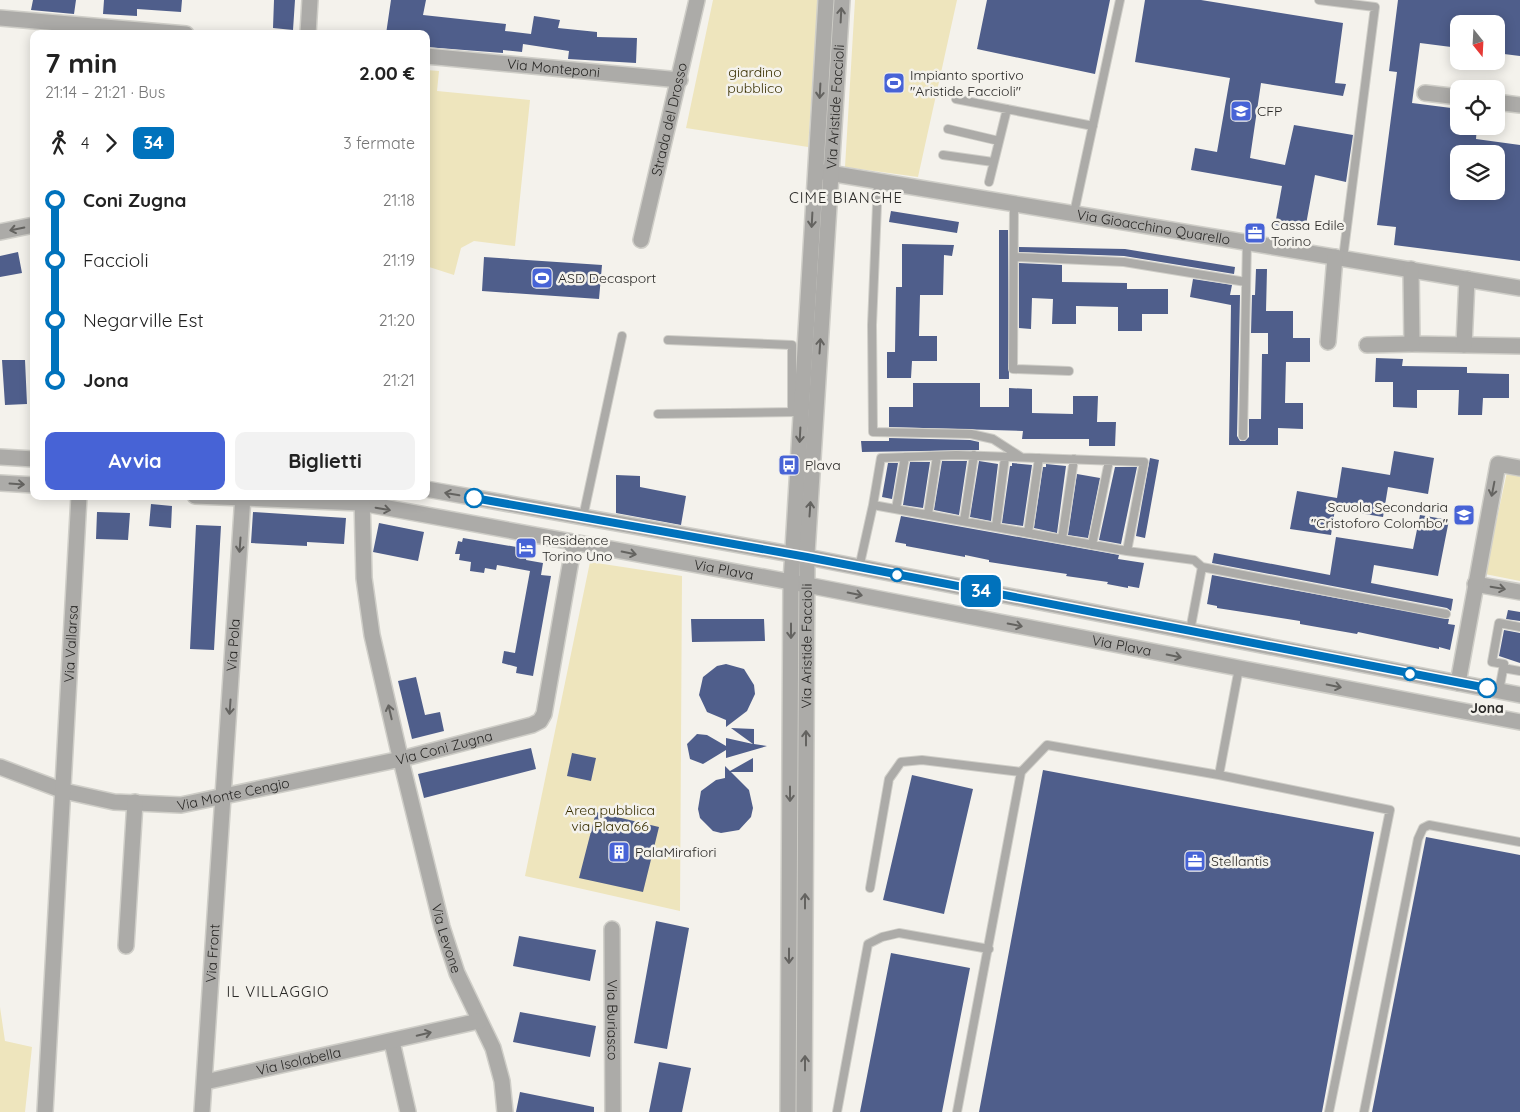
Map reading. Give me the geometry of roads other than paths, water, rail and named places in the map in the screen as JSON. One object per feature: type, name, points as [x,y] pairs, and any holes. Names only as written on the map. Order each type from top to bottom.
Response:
[{"type":"street","points":[[308,30],[310,0]]},
{"type":"street","name":"Strada del Drosso","points":[[641,240],[680,80],[697,0]]},
{"type":"street","name":"Via Aristide Faccioli","points":[[804,1112],[807,585],[800,556],[803,412],[826,0]]},
{"type":"street","name":"Via Aristide Faccioli","points":[[803,412],[832,173],[842,0]]},
{"type":"street","points":[[0,18],[107,30]]},
{"type":"street","name":"Via Monteponi","points":[[430,56],[680,80]]},
{"type":"street","points":[[1425,93],[1450,96]]},
{"type":"street","points":[[1505,103],[1520,105]]},
{"type":"street","name":"Via Gioacchino Quarello","points":[[815,171],[1520,288]]},
{"type":"street","points":[[0,232],[30,226]]},
{"type":"street","points":[[1328,342],[1339,258]]},
{"type":"street","points":[[1411,270],[1412,344]]},
{"type":"street","points":[[1464,345],[1467,279]]},
{"type":"street","points":[[1367,345],[1520,346]]},
{"type":"street","points":[[0,456],[30,458]]},
{"type":"street","points":[[1458,683],[1498,464],[1520,468]]},
{"type":"street","points":[[0,483],[30,485]]},
{"type":"street","name":"Via Plava","points":[[430,490],[800,556],[1520,695]]},
{"type":"street","name":"Via Vallarsa","points":[[64,791],[79,500]]},
{"type":"street","name":"Via Pola","points":[[225,795],[243,500]]},
{"type":"street","name":"Via Plava","points":[[361,500],[1520,722]]},
{"type":"street","name":"Via Coni Zugna","points":[[361,500],[364,578],[372,635],[401,759],[540,721],[544,714],[574,542]]},
{"type":"street","points":[[606,548],[610,522]]},
{"type":"street","name":"Via Aristide Faccioli","points":[[788,1112],[791,582],[800,556]]},
{"type":"street","points":[[1475,584],[1520,592]]},
{"type":"street","points":[[1244,669],[1254,644]]},
{"type":"street","points":[[1276,675],[1280,649]]},
{"type":"street","name":"Via Monte Cengio","points":[[0,767],[64,791],[114,802],[181,805],[401,759]]},
{"type":"street","name":"Via Levone","points":[[401,759],[442,927],[456,973],[493,1048],[502,1081],[505,1112]]},
{"type":"street","points":[[46,1112],[64,791]]},
{"type":"street","name":"Via Front","points":[[202,1112],[206,1082],[225,795]]},
{"type":"street","points":[[126,946],[135,802]]},
{"type":"street","name":"Via Buriasco","points":[[612,929],[613,1112]]},
{"type":"street","name":"Via Isolabella","points":[[206,1082],[392,1042],[479,1021]]},
{"type":"street","points":[[392,1042],[408,1112]]},
{"type":"lane","points":[[1074,213],[1120,0]]},
{"type":"lane","points":[[1319,0],[1375,7],[1339,258]]},
{"type":"lane","points":[[956,99],[1093,126]]},
{"type":"lane","points":[[988,182],[1006,109]]},
{"type":"lane","points":[[948,129],[999,141]]},
{"type":"lane","points":[[943,155],[993,162]]},
{"type":"lane","points":[[878,181],[872,325],[874,432],[971,434],[993,439],[1021,457]]},
{"type":"lane","points":[[1014,204],[1013,369],[1069,371]]},
{"type":"lane","points":[[1243,436],[1247,242]]},
{"type":"lane","points":[[1014,257],[1124,262],[1246,282]]},
{"type":"lane","points":[[583,517],[622,336]]},
{"type":"lane","points":[[658,414],[803,412],[792,345],[668,340]]},
{"type":"lane","points":[[964,521],[974,455]]},
{"type":"lane","points":[[859,568],[881,458],[974,455],[1144,462],[1127,551]]},
{"type":"lane","points":[[928,514],[938,456]]},
{"type":"lane","points":[[896,509],[905,457]]},
{"type":"lane","points":[[996,527],[1006,457]]},
{"type":"lane","points":[[1028,533],[1040,458]]},
{"type":"lane","points":[[1062,539],[1074,459]]},
{"type":"lane","points":[[1092,544],[1109,461]]},
{"type":"lane","points":[[873,505],[1127,551],[1194,560],[1202,567],[1446,614]]},
{"type":"lane","points":[[1190,632],[1202,567]]},
{"type":"lane","points":[[1499,691],[1504,664],[1492,662],[1499,624],[1520,627]]},
{"type":"lane","points":[[1504,668],[1520,671]]},
{"type":"lane","points":[[1218,775],[1244,669]]},
{"type":"lane","points":[[957,1112],[1021,772],[1047,745],[1218,775],[1390,810],[1329,1112]]},
{"type":"lane","points":[[870,888],[889,779],[900,762],[922,760],[1021,772]]},
{"type":"lane","points":[[1364,1112],[1418,839],[1423,828],[1429,824],[1520,842]]},
{"type":"lane","points":[[838,1112],[868,944],[882,937],[899,933],[989,949]]},
{"type":"place","name":"Impianto sportivo \"Aristide Faccioli\"","points":[[894,83]]},
{"type":"place","name":"CFP","points":[[1241,111]]},
{"type":"place","name":"Cassa Edile Torino","points":[[1255,233]]},
{"type":"place","name":"ASD Decasport","points":[[542,278]]},
{"type":"place","name":"Plava","points":[[789,465]]},
{"type":"place","name":"Scuola Secondaria \"Cristoforo Colombo\"","points":[[1464,515]]},
{"type":"place","name":"Residence Torino Uno","points":[[526,548]]},
{"type":"place","name":"Jona","points":[[1487,688]]},
{"type":"place","name":"PalaMirafiori","points":[[619,852]]},
{"type":"place","name":"Stellantis","points":[[1195,861]]},
{"type":"district","name":"CIME BIANCHE","points":[[846,198]]},
{"type":"district","name":"IL VILLAGGIO","points":[[278,992]]},
{"type":"park label","name":"giardino pubblico","points":[[755,80]]},
{"type":"park label","name":"Area pubblica via Plava 66","points":[[610,818]]}]
